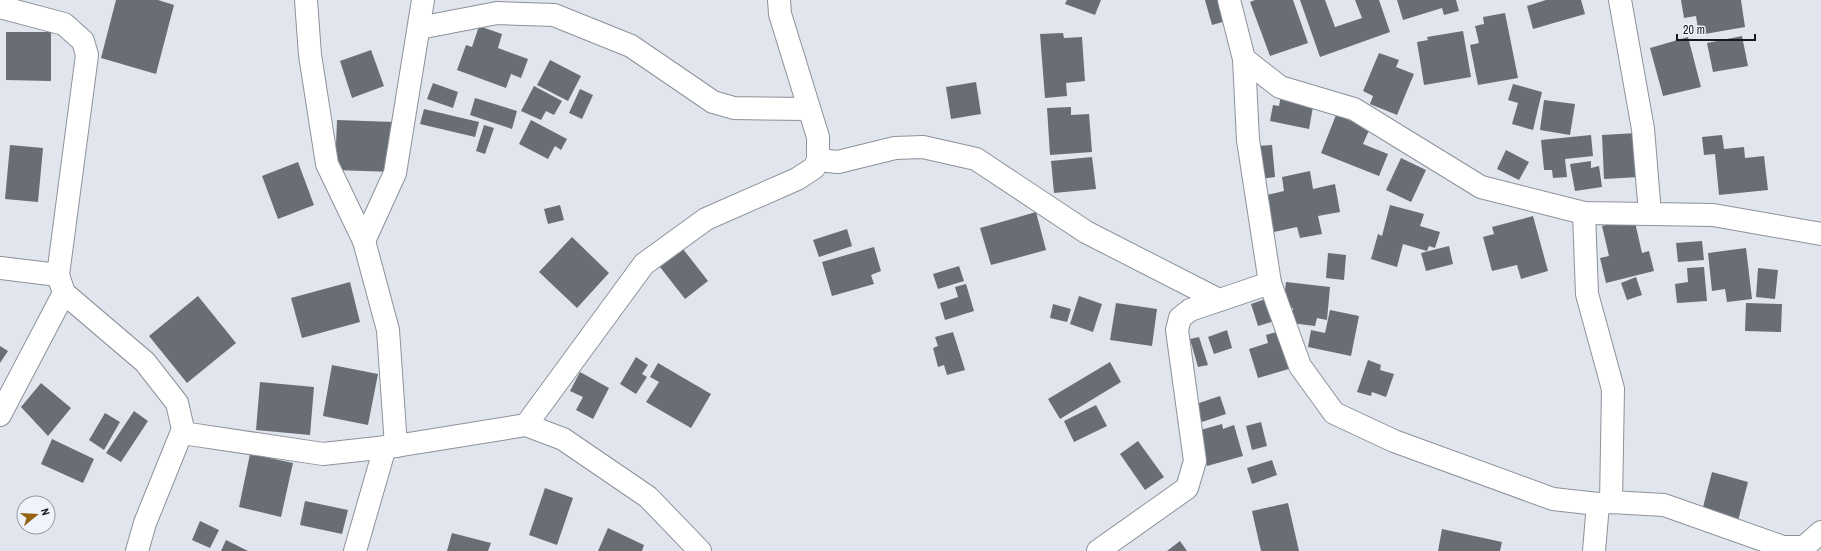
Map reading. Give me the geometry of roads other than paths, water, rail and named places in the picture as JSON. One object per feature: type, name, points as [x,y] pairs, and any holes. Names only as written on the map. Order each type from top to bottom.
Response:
[{"type":"street","points":[[306,0],[310,56],[326,164],[364,241],[388,330],[390,447],[355,551]]},
{"type":"street","points":[[364,241],[395,173],[423,0]]},
{"type":"street","points":[[526,425],[644,264],[706,219],[797,179],[814,168],[818,160],[818,137],[808,109],[780,14],[779,0]]},
{"type":"street","points":[[1229,0],[1244,60],[1248,140],[1270,283],[1300,366],[1334,412],[1394,441],[1553,499],[1604,503],[1664,505],[1783,547],[1804,547],[1821,532]]},
{"type":"street","points":[[1620,0],[1643,129],[1650,214]]},
{"type":"street","points":[[0,7],[64,24],[83,41],[86,55],[61,284],[0,415]]},
{"type":"street","points":[[419,28],[497,13],[554,15],[631,46],[713,102],[734,108],[808,109]]},
{"type":"street","points":[[1244,60],[1280,87],[1354,109],[1481,187],[1584,213],[1713,215],[1821,234]]},
{"type":"street","points":[[818,160],[838,162],[895,148],[923,147],[976,159],[1086,232],[1219,300]]},
{"type":"street","points":[[1584,213],[1587,294],[1613,390],[1604,503],[1594,551]]},
{"type":"street","points":[[0,268],[61,284],[145,362],[177,404],[183,429],[145,524],[137,551]]},
{"type":"street","points":[[1098,551],[1187,488],[1194,461],[1177,330],[1180,318],[1190,310],[1270,283]]},
{"type":"street","points":[[183,429],[189,434],[323,454],[390,447],[526,425],[562,439],[648,497],[700,551]]}]
